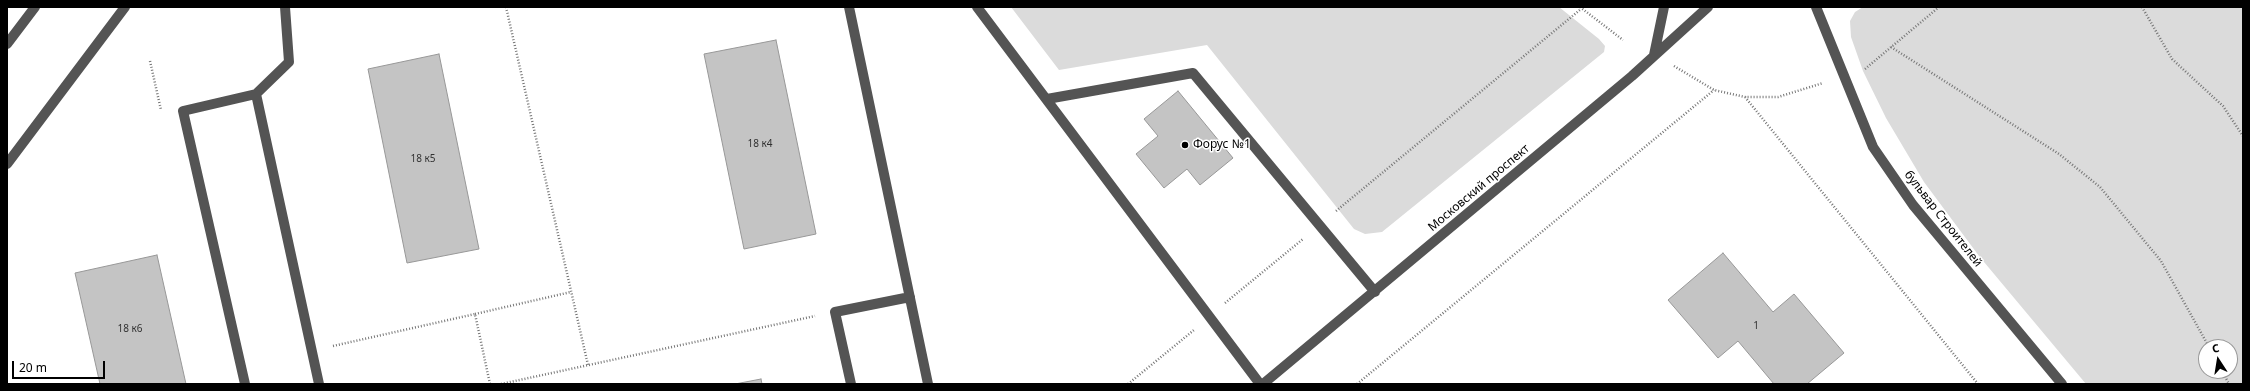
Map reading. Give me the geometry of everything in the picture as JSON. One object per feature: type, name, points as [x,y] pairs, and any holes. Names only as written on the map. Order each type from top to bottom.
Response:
[{"type":"street","points":[[7,44],[35,7]]},
{"type":"street","points":[[7,164],[125,7]]},
{"type":"street","points":[[244,384],[183,111],[256,94],[289,62],[285,7]]},
{"type":"street","points":[[849,7],[928,384]]},
{"type":"street","points":[[977,7],[1260,384]]},
{"type":"street","points":[[1654,55],[1664,7]]},
{"type":"street","name":"Московский проспект","points":[[1263,384],[1632,76],[1708,7]]},
{"type":"street","name":"бульвар Строителей","points":[[1816,7],[1873,147],[1913,205],[2062,384]]},
{"type":"street","points":[[1047,99],[1193,73],[1375,292]]},
{"type":"street","points":[[256,94],[319,384]]},
{"type":"street","points":[[851,384],[834,312],[910,297]]},
{"type":"path","points":[[506,7],[588,365]]},
{"type":"path","points":[[1863,71],[1939,7]]},
{"type":"path","points":[[2142,7],[2172,59],[2223,106],[2243,136]]},
{"type":"path","points":[[1128,384],[1580,8],[1622,40]]},
{"type":"path","points":[[1891,47],[2059,154],[2100,187],[2161,261],[2205,339]]},
{"type":"path","points":[[1670,63],[1714,90],[1745,97],[1778,97],[1823,83]]},
{"type":"path","points":[[1357,384],[1714,90]]},
{"type":"path","points":[[1745,97],[1978,384]]},
{"type":"path","points":[[312,350],[571,292]]},
{"type":"path","points":[[501,384],[834,312]]},
{"type":"path","points":[[475,314],[490,384]]},
{"type":"shaded area","points":[[1011,7],[1559,7],[1599,39],[1605,46],[1604,52],[1382,232],[1365,234],[1354,229],[1207,45],[1059,70]]},
{"type":"shaded area","points":[[1863,7],[2243,7],[2243,384],[2086,384],[1979,256],[1924,182],[1886,118],[1863,71],[1851,37],[1850,21],[1855,12]]},
{"type":"building","points":[[776,40],[816,234],[744,249],[704,54]]},
{"type":"building","points":[[439,54],[479,249],[407,263],[368,69]]},
{"type":"building","name":"Форус №1","points":[[1178,91],[1233,158],[1200,185],[1187,169],[1164,188],[1136,154],[1158,136],[1144,119]]},
{"type":"building","points":[[1723,253],[1773,312],[1794,294],[1844,353],[1807,384],[1774,384],[1738,341],[1718,358],[1668,300]]},
{"type":"building","points":[[157,255],[186,384],[100,384],[75,273]]},
{"type":"building","points":[[761,379],[762,384],[735,384]]},
{"type":"place","name":"Форус №1","points":[[1185,145]]}]
